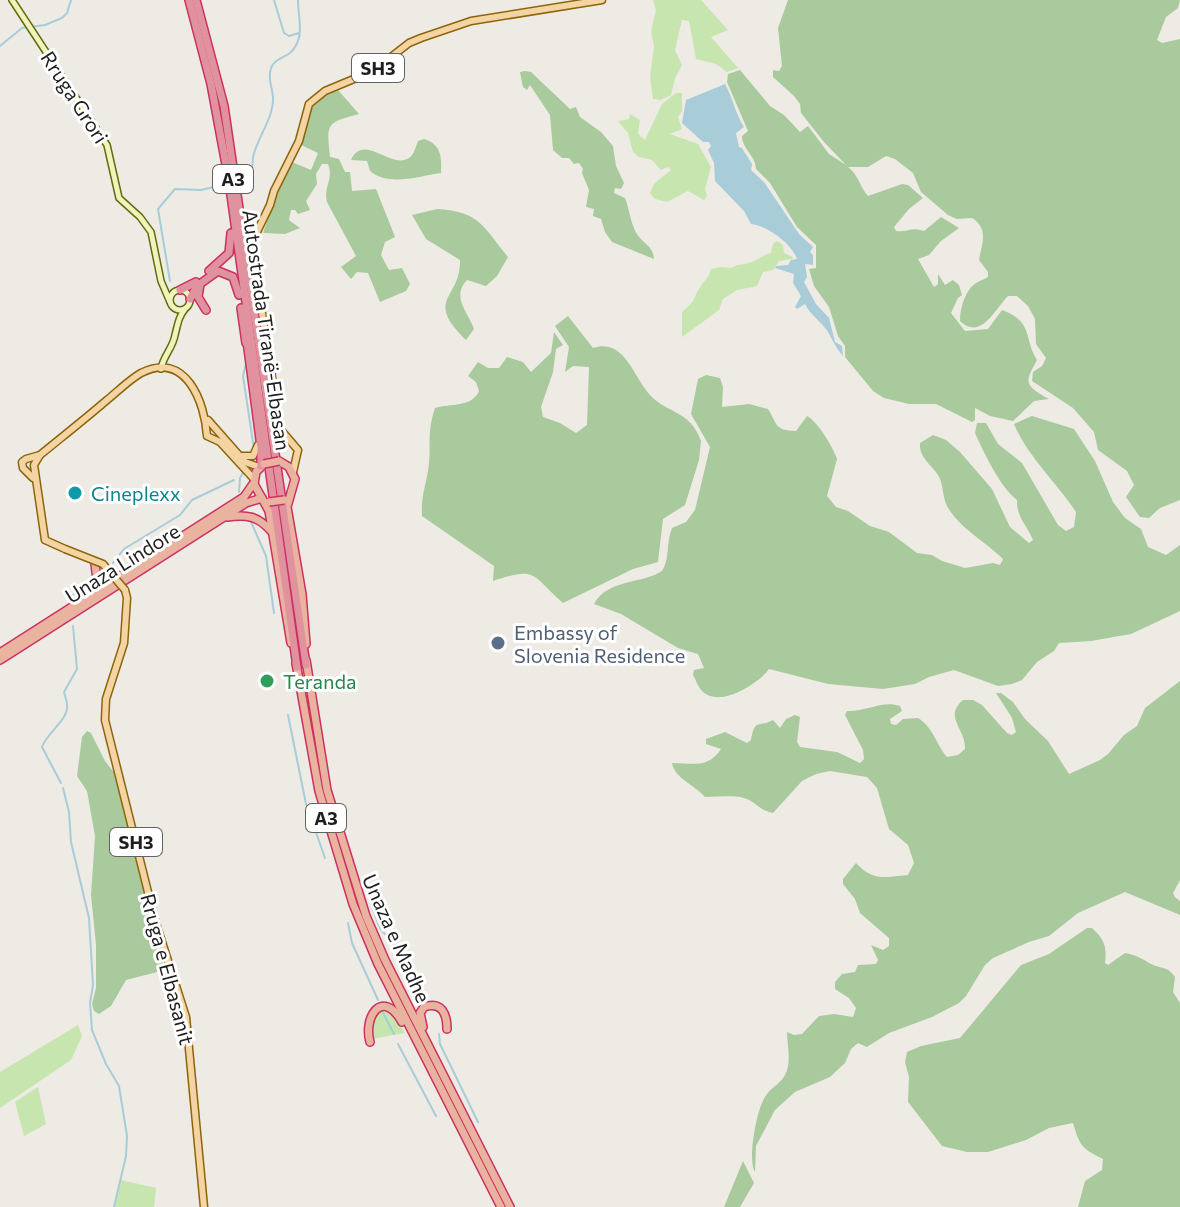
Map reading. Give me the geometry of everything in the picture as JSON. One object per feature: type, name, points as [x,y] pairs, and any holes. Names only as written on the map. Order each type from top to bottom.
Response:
[{"type":"highway","name":"Autostrada Tiranë-Elbasan","points":[[189,0],[211,84],[246,291]]},
{"type":"highway","name":"Autostrada Tiranë-Elbasan","points":[[196,0],[224,106],[267,442],[302,666]]},
{"type":"highway","points":[[179,290],[192,286],[229,253],[232,241],[228,206],[230,191]]},
{"type":"highway","points":[[190,299],[193,290],[218,271],[233,277],[238,286],[259,439],[261,466],[254,482],[269,511],[290,640],[302,666]]},
{"type":"highway","points":[[201,282],[198,297],[206,310]]},
{"type":"highway","points":[[246,291],[248,357]]},
{"type":"highway","points":[[246,291],[263,343],[279,454],[282,463],[293,472],[295,484],[287,498],[287,507],[302,594],[302,666]]},
{"type":"highway","points":[[261,466],[282,463]]},
{"type":"highway","name":"Unaza Lindore","points":[[0,653],[244,497],[254,482]]},
{"type":"highway","points":[[265,500],[287,498]]},
{"type":"highway","name":"Unaza Lindore","points":[[0,660],[250,501],[265,500]]},
{"type":"highway","points":[[224,517],[242,514],[255,517],[273,534]]},
{"type":"highway","points":[[48,622],[95,586],[96,568]]},
{"type":"highway","name":"Unaza e Madhe","points":[[302,666],[329,799],[381,962],[501,1207]]},
{"type":"highway","points":[[381,962],[410,1000],[419,1005],[433,1002],[442,1005],[450,1029],[443,1009],[433,1005],[422,1009],[421,1024],[443,1067],[441,1082],[429,1073],[393,1008],[383,1006],[373,1013],[368,1028],[368,1043],[367,1026],[371,1013],[387,996],[381,962]]},
{"type":"highway","name":"Unaza e Madhe","points":[[441,1082],[510,1207]]},
{"type":"main road","name":"Rruga Grori","points":[[12,0],[105,141],[119,198],[151,232],[161,283],[171,304],[176,327]]},
{"type":"main road","name":"SH3","points":[[295,458],[297,446],[280,429],[253,243],[299,141],[309,104],[325,91],[378,68],[409,43],[421,38],[471,21],[602,0]]},
{"type":"main road","points":[[161,283],[168,289],[187,293],[190,299],[161,369],[176,372],[188,380],[211,427],[247,464],[261,466]]},
{"type":"main road","points":[[179,290],[172,294],[171,304],[178,310],[185,309]]},
{"type":"main road","name":"Rruga e Elbasanit","points":[[161,369],[144,372],[134,378],[30,465],[36,481],[45,540],[103,564],[126,592],[124,643],[106,699],[105,720],[155,920],[186,1017],[204,1207]]},
{"type":"main road","points":[[211,427],[207,436],[220,442],[254,482]]},
{"type":"main road","points":[[214,439],[220,433]]},
{"type":"main road","points":[[238,455],[246,458],[253,456],[258,450],[259,439]]},
{"type":"main road","points":[[282,463],[295,458],[293,472]]},
{"type":"green space","points":[[653,0],[701,0],[728,30],[711,37],[738,68],[727,72],[716,64],[696,59],[689,21],[682,20],[675,50],[682,65],[671,95],[660,100],[653,99],[650,77],[654,46],[651,32],[656,10]]},
{"type":"green space","points":[[788,0],[1180,0],[1178,8],[1166,17],[1157,40],[1162,43],[1180,39],[1180,500],[1160,508],[1149,518],[1140,517],[1126,497],[1134,485],[1127,471],[1098,450],[1094,432],[1073,408],[1032,381],[1033,372],[1042,366],[1046,358],[1036,344],[1035,319],[1028,306],[1017,296],[1008,296],[981,325],[968,326],[960,321],[969,290],[988,277],[979,260],[983,237],[981,227],[972,218],[957,219],[948,215],[921,192],[913,173],[886,156],[868,167],[848,167],[868,196],[902,184],[908,185],[923,198],[894,227],[896,231],[924,231],[941,217],[959,228],[929,255],[918,259],[934,287],[938,284],[938,274],[945,285],[953,280],[959,285],[962,295],[951,313],[965,331],[988,329],[1002,310],[1019,320],[1037,360],[1029,382],[1034,390],[1049,399],[1034,401],[1013,421],[990,416],[975,408],[975,420],[972,422],[936,404],[909,404],[884,398],[873,391],[845,357],[845,346],[838,336],[829,307],[814,286],[809,269],[816,268],[816,245],[797,227],[770,183],[756,169],[743,141],[742,136],[748,131],[727,82],[728,74],[740,70],[770,106],[800,132],[808,126],[829,154],[846,165],[801,113],[800,104],[794,96],[773,77],[773,70],[779,71],[782,66],[778,28]]},
{"type":"green space","points":[[520,72],[531,72],[570,109],[576,107],[580,117],[601,132],[613,146],[616,166],[624,183],[621,189],[615,188],[614,193],[625,198],[634,229],[651,249],[654,259],[612,242],[601,219],[593,216],[594,209],[586,207],[589,190],[583,169],[579,163],[562,158],[553,150],[550,115],[530,85],[527,90],[523,87]]},
{"type":"green space","points":[[338,90],[359,114],[331,126],[328,137],[330,157],[339,159],[345,172],[350,172],[352,191],[376,189],[395,237],[385,242],[381,255],[389,270],[402,268],[410,284],[406,291],[380,302],[368,273],[357,272],[351,279],[341,267],[356,256],[327,202],[328,164],[322,164],[316,174],[317,184],[306,201],[310,210],[298,214],[291,210],[289,220],[300,228],[285,234],[263,233],[292,162],[311,170],[318,153],[301,145],[314,105]]},
{"type":"green space","points":[[676,93],[682,93],[682,111],[678,117],[682,129],[670,134],[698,144],[711,167],[704,200],[688,191],[667,202],[655,199],[650,193],[654,184],[671,170],[668,167],[661,170],[652,160],[633,152],[628,133],[618,121],[629,119],[630,114],[640,120],[638,134],[645,140],[662,104]]},
{"type":"green space","points":[[424,139],[434,144],[439,152],[441,173],[404,179],[386,178],[370,171],[367,161],[351,160],[356,152],[370,150],[402,160],[411,157],[418,141]]},
{"type":"green space","points":[[437,209],[472,217],[508,257],[497,276],[486,286],[467,280],[462,286],[462,304],[474,329],[466,340],[453,326],[445,307],[459,273],[460,260],[426,239],[412,215]]},
{"type":"green space","points":[[777,241],[792,259],[779,261],[773,270],[763,272],[757,286],[737,290],[723,299],[719,310],[682,337],[682,312],[693,301],[711,269],[731,268],[751,262],[771,253]]},
{"type":"green space","points":[[568,316],[593,348],[604,346],[621,354],[651,396],[685,418],[697,431],[701,441],[699,460],[685,505],[663,519],[658,562],[633,569],[563,603],[533,576],[518,574],[493,581],[494,566],[422,516],[422,509],[435,408],[466,403],[475,396],[479,391],[476,382],[468,376],[478,362],[488,368],[499,368],[507,357],[523,362],[531,372],[551,353],[554,332],[563,345],[556,349],[553,372],[541,407],[543,417],[576,433],[587,425],[589,367],[573,366],[565,372],[569,347],[555,326]]},
{"type":"green space","points":[[706,375],[720,378],[722,407],[749,404],[768,409],[778,426],[789,430],[796,431],[807,416],[816,424],[837,459],[827,496],[836,507],[870,526],[889,532],[917,553],[932,555],[965,568],[993,563],[1000,565],[1003,559],[952,514],[945,502],[940,479],[923,457],[920,443],[933,435],[946,440],[960,452],[992,489],[1010,527],[1029,543],[1033,540],[1020,517],[1017,500],[988,460],[975,433],[977,423],[986,423],[998,444],[1022,463],[1058,525],[1066,531],[1074,527],[1076,512],[1027,448],[1014,424],[1032,416],[1074,429],[1095,461],[1113,502],[1125,518],[1141,529],[1148,547],[1166,555],[1180,545],[1180,611],[1131,634],[1059,643],[1022,680],[1012,684],[998,686],[954,670],[915,684],[883,689],[828,684],[769,669],[757,681],[738,692],[728,696],[710,696],[701,689],[693,675],[694,670],[704,668],[698,654],[678,648],[621,614],[594,604],[607,590],[662,571],[672,528],[686,522],[695,510],[710,447],[691,414],[698,379]]},
{"type":"green space","points":[[1180,681],[1180,880],[1173,893],[1180,901],[1180,915],[1125,892],[1078,913],[1049,936],[993,958],[959,1003],[889,1033],[867,1047],[858,1043],[851,1049],[845,1063],[830,1077],[795,1092],[775,1110],[756,1146],[755,1172],[752,1156],[757,1120],[763,1100],[787,1070],[787,1032],[802,1034],[819,1016],[834,1014],[853,1017],[856,1008],[849,998],[835,989],[835,982],[842,974],[855,972],[858,965],[876,964],[878,960],[871,945],[883,950],[889,946],[889,938],[860,913],[843,879],[856,863],[874,876],[886,877],[908,875],[914,863],[908,845],[889,829],[877,788],[867,777],[830,771],[816,774],[802,781],[773,813],[744,798],[705,797],[681,778],[672,763],[693,764],[711,760],[721,749],[706,744],[706,739],[725,732],[747,743],[758,725],[773,720],[780,728],[786,719],[795,715],[800,717],[797,742],[800,747],[837,752],[860,763],[864,759],[863,750],[845,715],[847,711],[887,704],[900,706],[902,711],[890,719],[891,724],[918,718],[927,726],[947,757],[958,755],[965,749],[955,712],[963,700],[973,700],[982,705],[1007,733],[1012,735],[1016,732],[1012,718],[996,693],[1001,693],[1048,741],[1069,774],[1108,754],[1124,735],[1137,726],[1145,708]]},
{"type":"green space","points":[[87,731],[116,775],[165,970],[126,980],[111,1006],[99,1014],[92,1004],[96,988],[91,895],[95,836],[87,791],[77,776],[82,737]]},
{"type":"green space","points":[[1087,928],[1092,928],[1102,939],[1105,963],[1108,965],[1125,953],[1167,969],[1175,977],[1173,992],[1180,1003],[1180,1207],[1078,1207],[1085,1181],[1102,1170],[1103,1159],[1082,1146],[1073,1123],[1049,1128],[1026,1140],[988,1152],[967,1152],[942,1146],[908,1102],[907,1052],[960,1038],[1021,965],[1049,954]]},
{"type":"green space","points":[[384,1007],[393,1011],[405,1033],[372,1039],[372,1021]]},
{"type":"green space","points":[[78,1025],[82,1036],[71,1060],[0,1108],[0,1072]]},
{"type":"green space","points":[[38,1087],[46,1124],[24,1136],[15,1102]]},
{"type":"green space","points":[[743,1161],[754,1183],[740,1207],[724,1207]]},
{"type":"green space","points":[[121,1180],[156,1188],[154,1207],[115,1207]]},
{"type":"water","points":[[725,84],[744,127],[736,133],[739,147],[752,164],[751,170],[764,182],[799,234],[813,247],[810,252],[813,265],[805,264],[807,277],[804,282],[816,304],[829,318],[835,342],[842,346],[843,356],[826,328],[805,304],[797,309],[795,307],[801,296],[793,283],[794,274],[775,268],[797,259],[794,253],[771,232],[751,224],[744,211],[715,181],[709,142],[703,142],[682,123],[686,100]]},
{"type":"waterway","points":[[0,46],[22,28],[45,25],[62,18],[71,0]]},
{"type":"waterway","points":[[274,0],[284,33],[289,36],[299,33]]},
{"type":"waterway","points":[[248,182],[255,151],[272,107],[271,68],[290,53],[298,41],[298,0]]},
{"type":"waterway","points":[[170,281],[158,209],[175,189],[214,187]]},
{"type":"waterway","points":[[246,364],[243,376],[254,449]]},
{"type":"waterway","points":[[239,492],[244,471]]},
{"type":"waterway","points":[[113,563],[124,549],[180,515],[192,500],[234,480]]},
{"type":"waterway","points":[[251,522],[266,556],[274,613]]},
{"type":"waterway","points":[[73,595],[91,581]]},
{"type":"waterway","points":[[61,783],[42,747],[67,710],[64,692],[77,669],[73,626]]},
{"type":"waterway","points":[[288,715],[306,804],[325,858]]},
{"type":"waterway","points":[[63,788],[69,812],[71,842],[89,918],[92,1030],[119,1086],[127,1136],[126,1156],[114,1207]]},
{"type":"waterway","points":[[365,881],[372,894],[370,902],[380,928],[394,945],[406,981],[417,1001]]},
{"type":"waterway","points":[[348,923],[352,943],[378,1000]]},
{"type":"waterway","points":[[382,1011],[394,1034]]},
{"type":"waterway","points":[[439,1034],[440,1044],[478,1122]]},
{"type":"waterway","points":[[398,1044],[436,1116]]},
{"type":"place","name":"Cineplexx","points":[[75,493]]},
{"type":"place","name":"Embassy of Slovenia Residence","points":[[498,643]]},
{"type":"place","name":"Teranda","points":[[267,681]]}]
